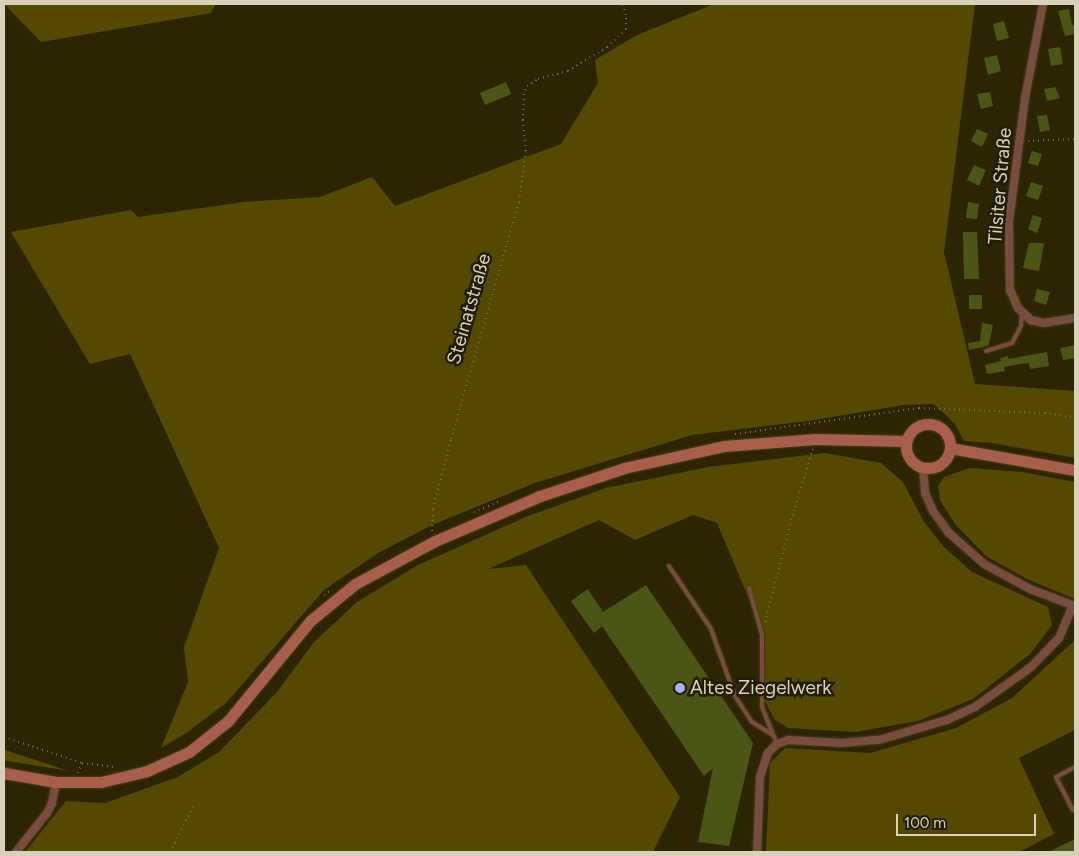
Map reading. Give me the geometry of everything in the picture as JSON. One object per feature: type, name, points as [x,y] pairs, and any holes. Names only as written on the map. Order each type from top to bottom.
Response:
[{"type":"main road","points":[[931,424],[946,432],[950,448],[945,460],[941,464],[923,468],[909,458],[906,442],[915,427],[931,424]]},
{"type":"main road","points":[[4,773],[56,782],[101,782],[123,779],[147,771],[190,752],[228,721],[310,621],[331,603],[385,567],[444,536],[540,496],[624,468],[724,446],[816,439],[906,442]]},
{"type":"main road","points":[[950,448],[1075,470]]},
{"type":"street","name":"Tilsiter Straße","points":[[1022,312],[1010,290],[1009,222],[1033,48],[1043,4]]},
{"type":"street","points":[[1022,312],[1031,320],[1044,323],[1075,318]]},
{"type":"street","points":[[757,852],[760,777],[768,753],[777,744],[788,740],[842,743],[879,740],[948,720],[975,708],[1031,667],[1052,645],[1067,623],[1074,606],[1030,589],[984,564],[948,532],[933,511],[925,493],[923,468]]},
{"type":"street","points":[[16,852],[47,813],[52,803],[56,782]]},
{"type":"lane","points":[[986,350],[1012,343],[1020,326],[1022,312]]},
{"type":"lane","points":[[669,566],[711,629],[735,696],[752,722],[773,735]]},
{"type":"lane","points":[[749,588],[762,635],[762,707],[777,744]]},
{"type":"lane","points":[[1075,767],[1056,777],[1072,810],[1075,808]]},
{"type":"path","name":"Steinatstraße","points":[[440,528],[432,532],[432,509],[520,194],[526,152],[523,120],[524,95],[527,86],[538,79],[568,71],[607,47],[626,29],[626,15],[623,4]]},
{"type":"path","points":[[1019,142],[1075,139]]},
{"type":"path","points":[[731,435],[919,408],[1075,416]]},
{"type":"path","points":[[762,635],[795,507],[816,439]]},
{"type":"path","points":[[471,513],[504,500]]},
{"type":"path","points":[[320,598],[333,588]]},
{"type":"path","points":[[4,737],[82,763],[120,767]]},
{"type":"path","points":[[170,852],[171,846],[195,803]]},
{"type":"shaded area","points":[[4,4],[216,4],[211,13],[41,42]]},
{"type":"shaded area","points":[[714,4],[975,4],[944,252],[975,384],[1075,391],[1075,458],[992,443],[964,441],[955,424],[934,404],[903,405],[808,421],[692,435],[535,483],[432,525],[378,553],[324,590],[226,703],[185,734],[161,748],[188,682],[184,647],[219,548],[130,354],[90,364],[11,232],[131,210],[138,217],[244,202],[320,197],[372,177],[395,206],[561,144],[598,83],[595,60],[637,35]]},
{"type":"shaded area","points":[[825,453],[881,463],[903,482],[924,522],[944,547],[972,572],[1048,607],[1052,625],[1030,654],[973,699],[918,721],[855,732],[788,728],[775,720],[764,700],[765,637],[717,523],[693,515],[635,540],[599,520],[488,569],[526,565],[680,797],[653,852],[25,852],[66,801],[105,803],[178,777],[219,752],[277,692],[314,642],[357,602],[418,565],[528,516],[606,488],[708,467]]},
{"type":"shaded area","points":[[970,468],[1022,472],[1075,482],[1075,599],[1027,579],[986,556],[955,524],[940,500],[938,486],[944,477]]},
{"type":"shaded area","points":[[1075,640],[1075,730],[1019,758],[1054,834],[1019,852],[766,852],[770,763],[785,748],[870,753],[956,728],[1012,698]]},
{"type":"shaded area","points":[[4,749],[8,751],[69,771],[4,760]]},
{"type":"building","points":[[1069,9],[1072,25],[1075,24],[1075,34],[1065,36],[1058,11]]},
{"type":"building","points":[[1004,21],[1009,38],[997,41],[993,24]]},
{"type":"building","points":[[1060,47],[1063,64],[1051,66],[1048,49]]},
{"type":"building","points":[[997,55],[1001,71],[988,75],[984,58]]},
{"type":"building","points":[[506,82],[511,94],[485,105],[480,93]]},
{"type":"building","points":[[1055,87],[1060,98],[1047,101],[1044,89]]},
{"type":"building","points":[[990,92],[993,106],[981,109],[977,94]]},
{"type":"building","points":[[1047,115],[1050,130],[1040,132],[1037,116]]},
{"type":"building","points":[[977,129],[988,134],[982,147],[971,141]]},
{"type":"building","points":[[1032,151],[1042,154],[1038,166],[1028,163]]},
{"type":"building","points":[[974,165],[986,170],[979,186],[967,180]]},
{"type":"building","points":[[1031,182],[1043,186],[1038,200],[1026,196]]},
{"type":"building","points":[[968,202],[979,204],[977,219],[966,218]]},
{"type":"building","points":[[1033,215],[1042,218],[1037,233],[1028,229]]},
{"type":"building","points":[[963,232],[977,232],[979,279],[964,279]]},
{"type":"building","points":[[1029,243],[1044,243],[1039,271],[1023,268]]},
{"type":"building","points":[[1037,289],[1050,292],[1046,305],[1034,301]]},
{"type":"building","points":[[969,295],[982,295],[982,309],[969,309]]},
{"type":"building","points":[[982,323],[993,325],[989,344],[988,346],[969,350],[968,343],[980,341]]},
{"type":"building","points":[[1075,345],[1075,358],[1063,360],[1060,348]]},
{"type":"building","points":[[1047,352],[1049,366],[1030,369],[1029,363],[1020,364],[1004,367],[1005,371],[987,374],[985,365],[1001,361],[1000,358],[1008,356],[1008,359]]},
{"type":"building","name":"Altes Ziegelwerk","points":[[646,585],[753,743],[729,846],[698,842],[713,768],[704,776],[602,626],[594,633],[571,601],[588,589],[603,612]]},
{"type":"building","points":[[1075,839],[1075,852],[1048,852]]},
{"type":"place","name":"Altes Ziegelwerk","points":[[680,688]]}]
